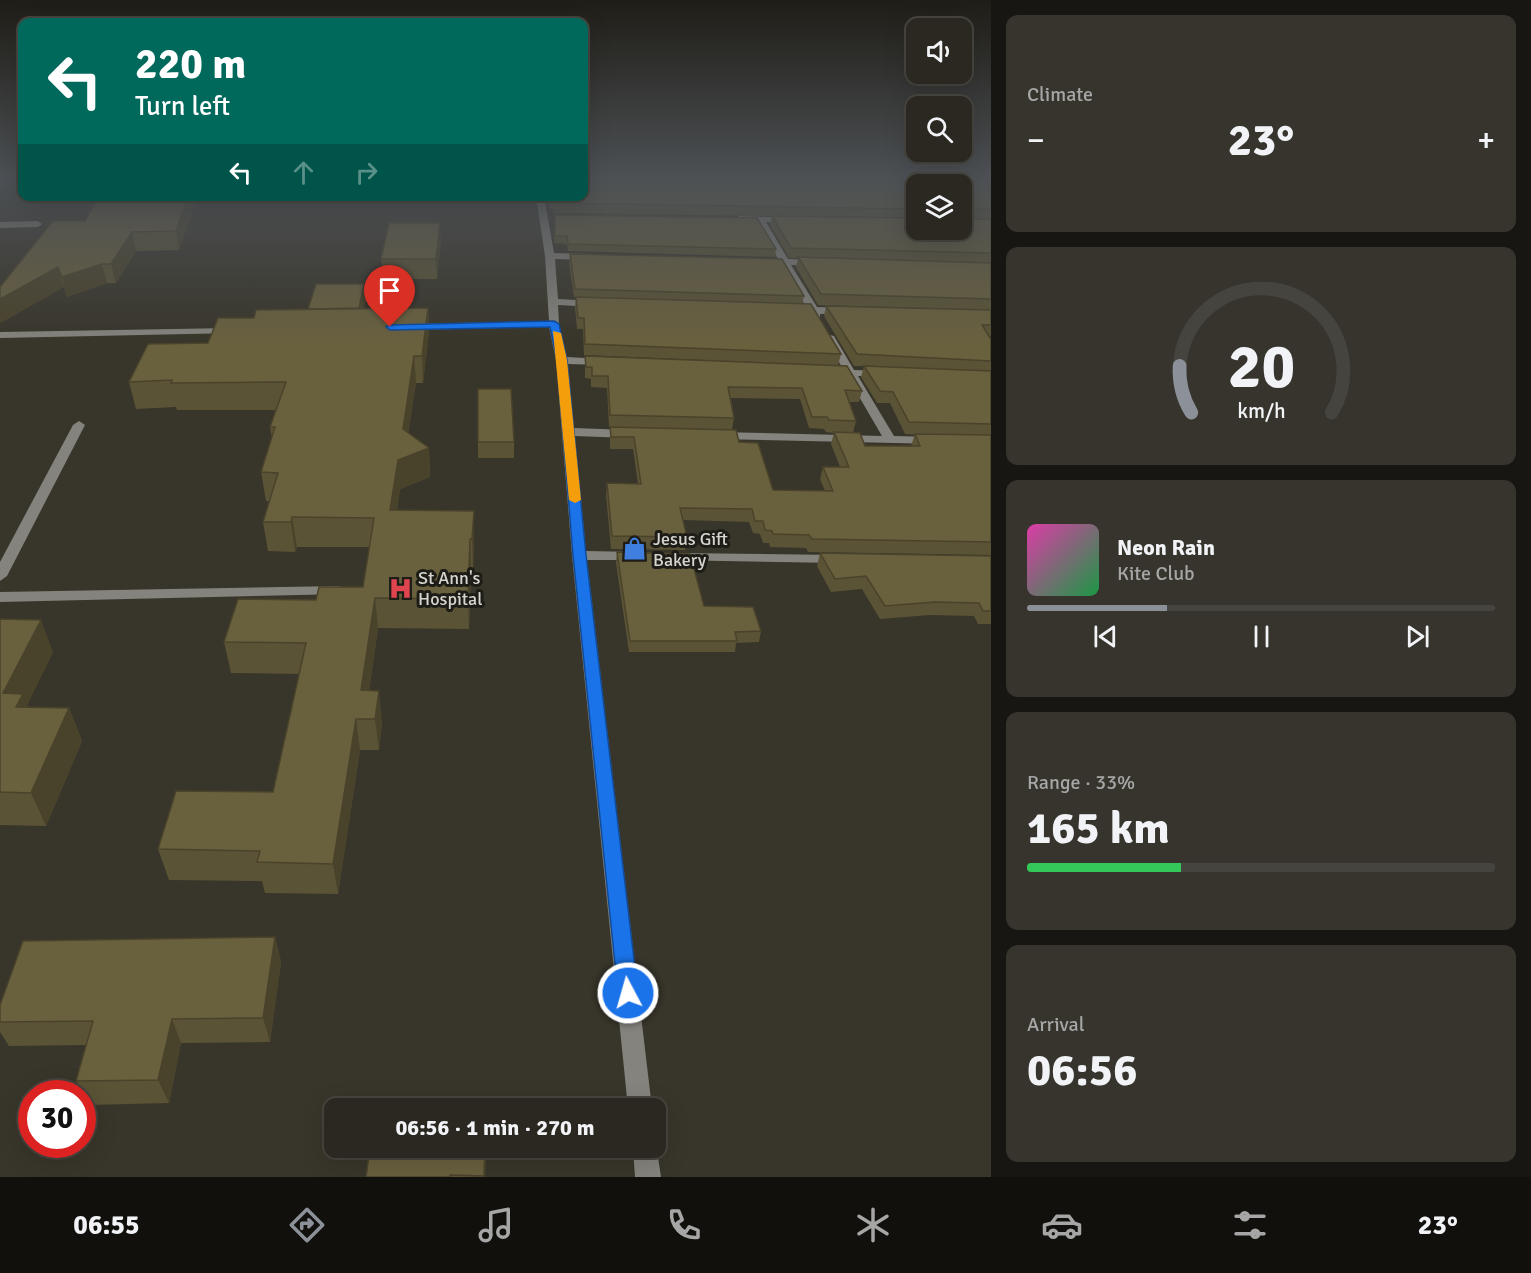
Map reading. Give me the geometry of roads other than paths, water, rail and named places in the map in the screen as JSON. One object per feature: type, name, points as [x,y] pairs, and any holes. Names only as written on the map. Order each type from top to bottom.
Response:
[{"type":"street","points":[[548,233],[555,302],[554,324],[562,360],[579,555],[639,1098]]},
{"type":"street","points":[[768,233],[890,440]]},
{"type":"street","points":[[550,256],[597,257]]},
{"type":"street","points":[[750,261],[831,264]]},
{"type":"street","points":[[555,302],[602,304]]},
{"type":"street","points":[[790,310],[861,312]]},
{"type":"street","points":[[402,327],[554,324]]},
{"type":"street","points":[[0,335],[238,330]]},
{"type":"street","points":[[562,360],[620,363]]},
{"type":"street","points":[[816,371],[897,374]]},
{"type":"street","points":[[0,576],[79,425]]},
{"type":"street","points":[[569,432],[640,434]]},
{"type":"street","points":[[700,435],[946,441]]},
{"type":"street","points":[[579,555],[848,560]]},
{"type":"street","points":[[0,597],[352,591]]},
{"type":"street","points":[[646,1158],[648,1177]]},
{"type":"place","name":"Jesus Gift Bakery","points":[[635,549]]},
{"type":"place","name":"St Ann's Hospital","points":[[400,588]]}]
